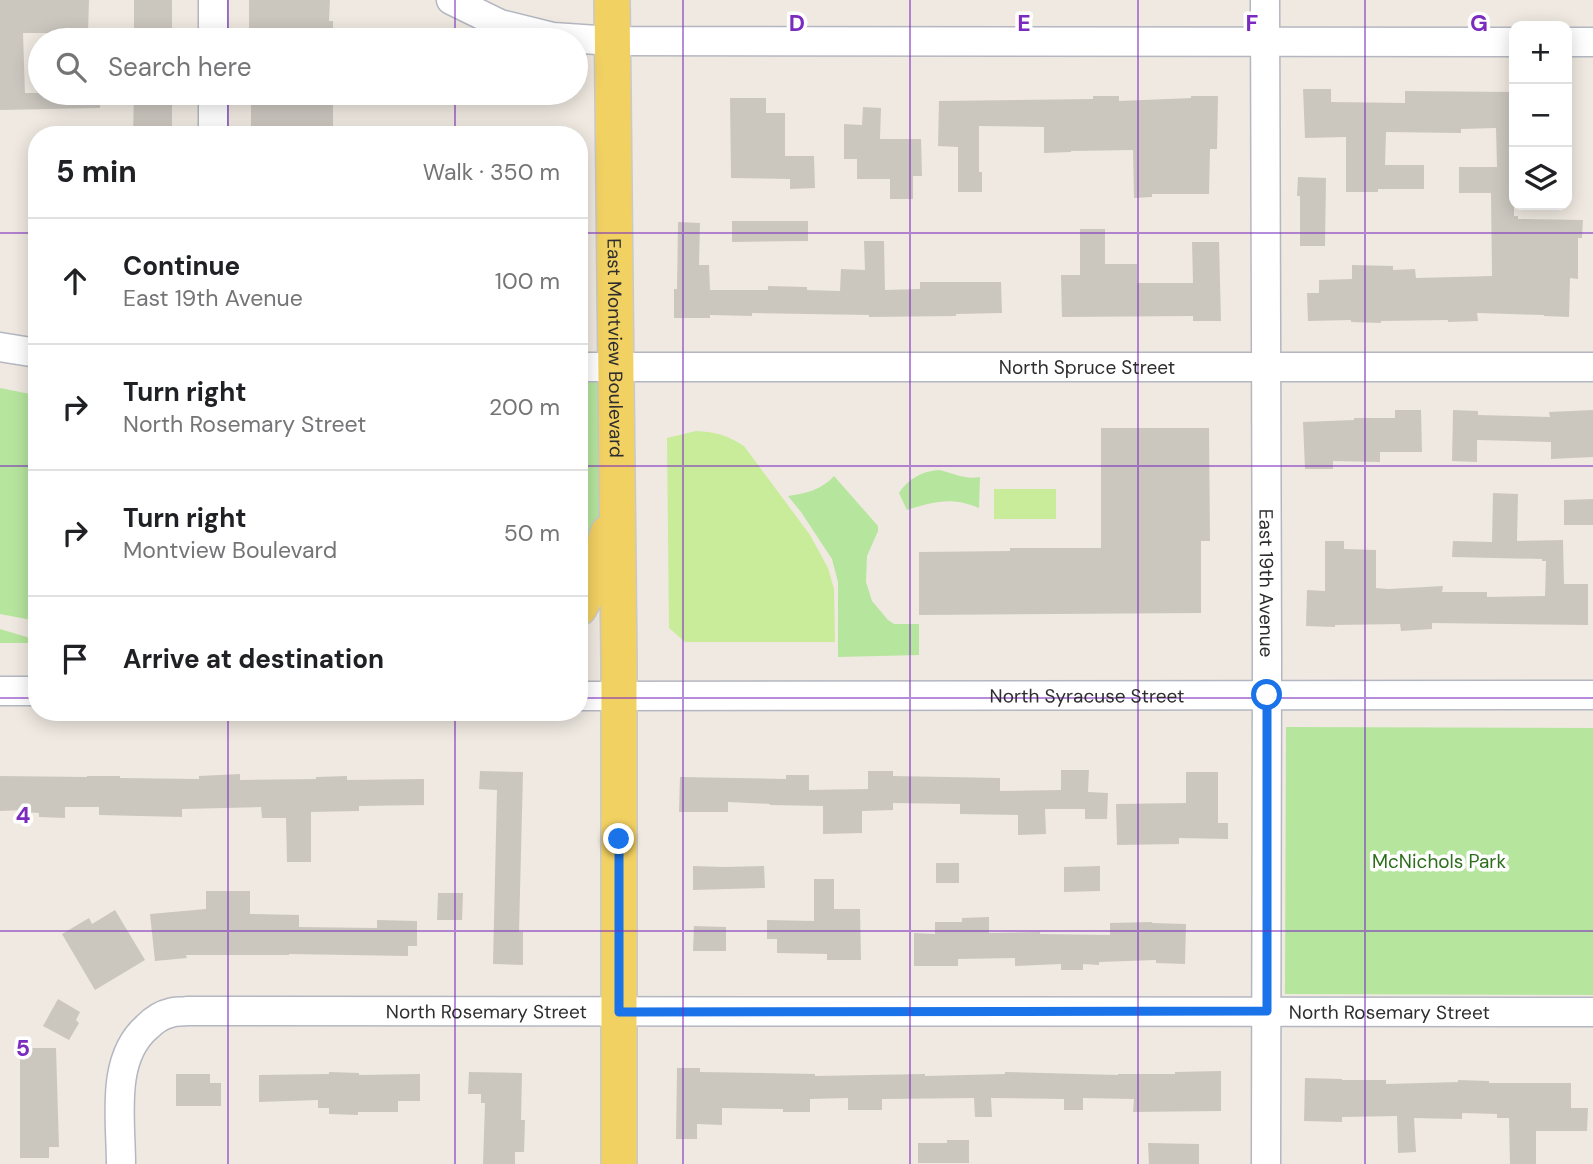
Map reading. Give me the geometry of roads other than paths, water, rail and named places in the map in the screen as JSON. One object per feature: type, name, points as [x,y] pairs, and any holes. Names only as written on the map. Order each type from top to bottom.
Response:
[{"type":"main road","name":"East Montview Boulevard","points":[[612,0],[619,697],[619,1164]]},
{"type":"main road","points":[[588,592],[617,503]]},
{"type":"street","points":[[213,0],[213,28]]},
{"type":"street","points":[[451,0],[500,24],[516,28]]},
{"type":"street","name":"East 19th Avenue","points":[[1265,0],[1266,1164]]},
{"type":"street","points":[[588,39],[1509,42]]},
{"type":"street","points":[[1572,42],[1593,42]]},
{"type":"street","points":[[213,105],[213,126]]},
{"type":"street","points":[[0,347],[28,352]]},
{"type":"street","name":"North Spruce Street","points":[[588,367],[1593,367]]},
{"type":"street","points":[[0,691],[28,691]]},
{"type":"street","name":"North Syracuse Street","points":[[588,696],[1593,695]]},
{"type":"street","name":"North Rosemary Street","points":[[121,1164],[120,1087],[124,1064],[131,1047],[141,1032],[155,1020],[170,1013],[187,1011],[1593,1012]]},
{"type":"park label","name":"McNichols Park","points":[[1439,861]]}]
